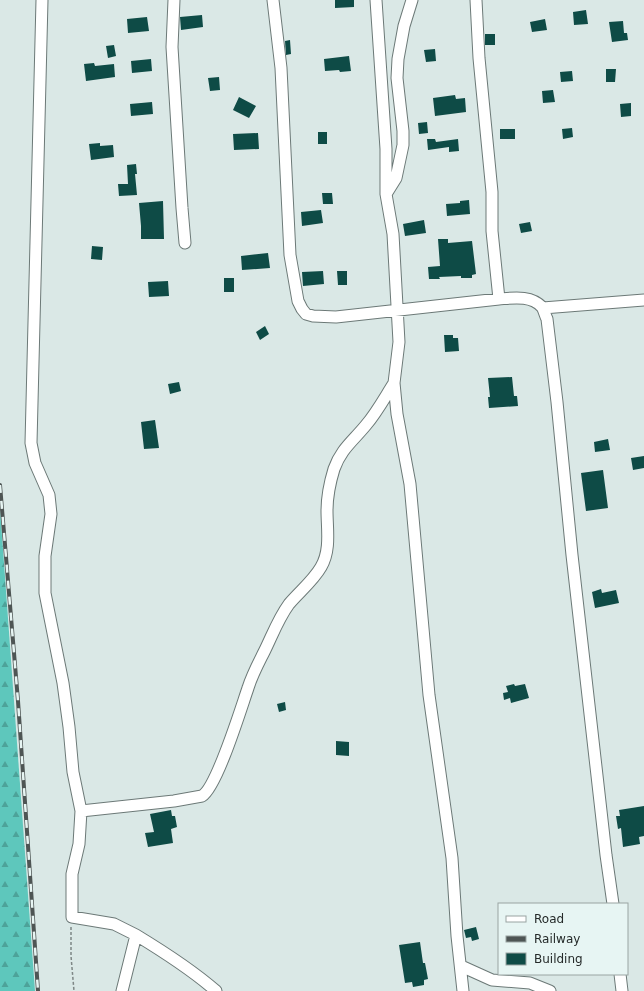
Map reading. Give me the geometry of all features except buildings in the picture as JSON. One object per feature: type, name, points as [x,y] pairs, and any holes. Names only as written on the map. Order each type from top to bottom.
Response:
[{"type":"street","points":[[42,0],[31,443],[34,463],[49,495],[51,514],[45,556],[45,593],[63,683],[73,772],[81,811],[79,844],[72,874],[72,917],[114,924],[136,935],[171,955],[200,976],[216,991]]},
{"type":"street","points":[[174,0],[172,47],[185,243]]},
{"type":"street","points":[[273,0],[281,68],[290,255],[298,301],[306,314],[313,316],[336,317],[499,299],[523,298],[536,302],[543,308],[547,319],[557,402],[572,555],[606,855],[613,903]]},
{"type":"street","points":[[376,0],[386,149],[386,194],[393,234],[399,342],[394,383],[397,414],[410,484],[428,688],[452,858],[457,936],[463,991]]},
{"type":"street","points":[[386,194],[396,178],[403,145],[397,78],[398,59],[404,26],[412,0]]},
{"type":"street","points":[[476,0],[479,58],[492,192],[492,230],[499,299]]},
{"type":"street","points":[[543,308],[644,300]]},
{"type":"street","points":[[81,811],[174,801],[206,794],[218,772],[252,673],[277,623],[289,605],[321,568],[325,558],[328,543],[327,510],[329,487],[340,456],[350,441],[365,427],[378,410],[394,383]]},
{"type":"street","points":[[122,991],[136,935]]},
{"type":"street","points":[[461,966],[492,980],[530,983],[550,991]]},
{"type":"street","points":[[620,975],[622,991]]},
{"type":"path","points":[[72,917],[71,956],[74,991]]},
{"type":"green space","points":[[0,508],[35,991],[0,991]]},
{"type":"railway","points":[[0,485],[18,701],[38,991]]}]
